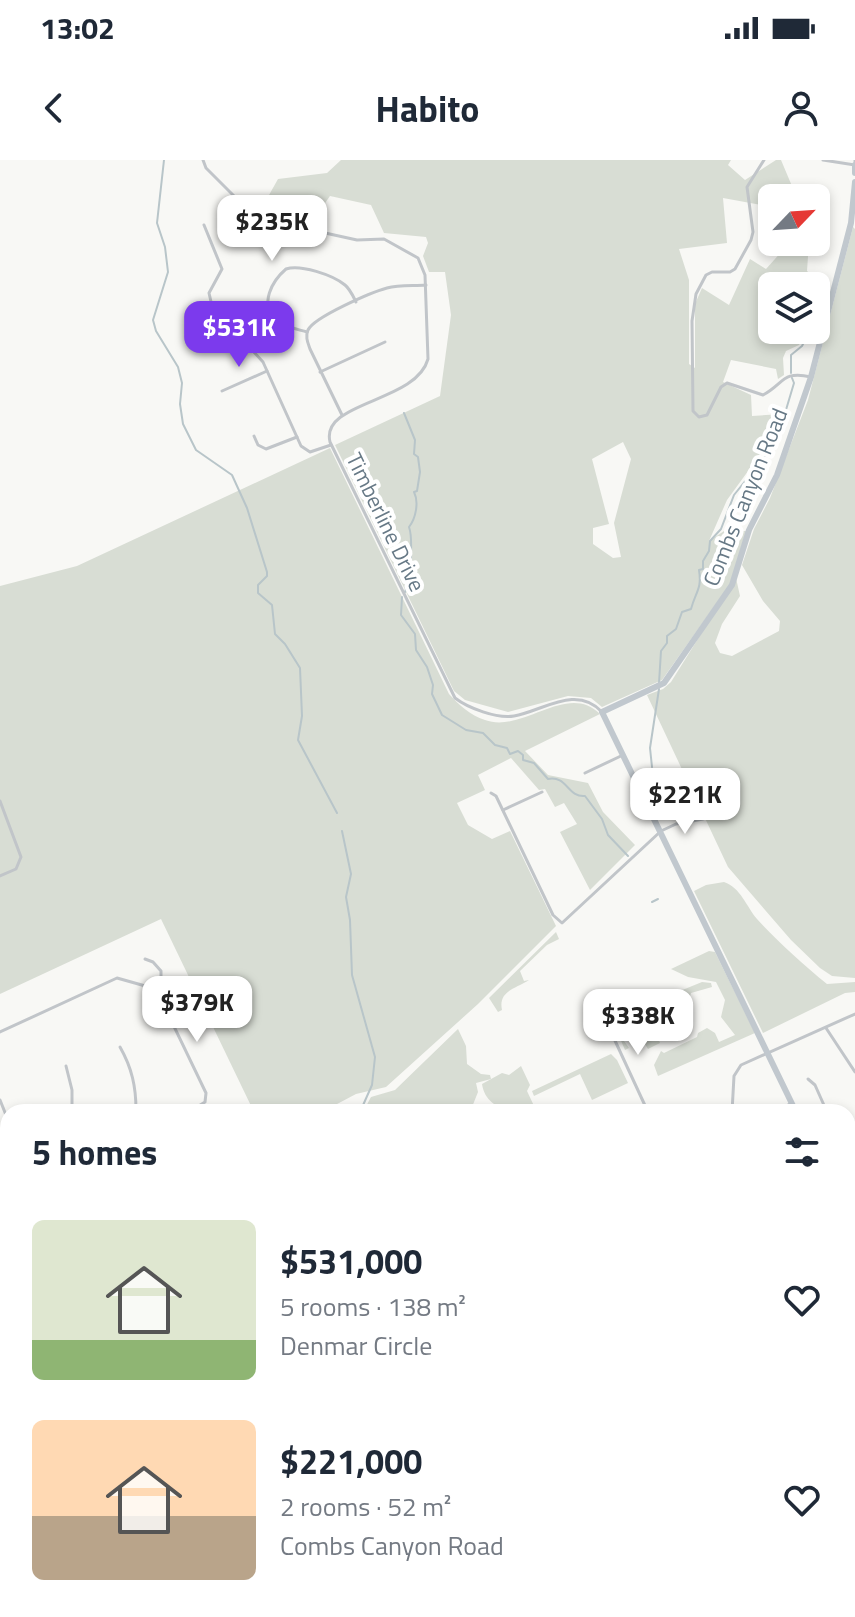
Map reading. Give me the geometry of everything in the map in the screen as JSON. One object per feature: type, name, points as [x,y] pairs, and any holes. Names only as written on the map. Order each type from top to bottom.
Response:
[{"type":"street","points":[[203,160],[206,168],[229,193],[307,229],[357,240],[384,239],[412,254],[424,268],[428,359],[421,375],[402,388],[342,415],[310,349],[307,333]]},
{"type":"street","points":[[764,160],[747,187],[753,232],[735,269],[706,275],[696,294],[692,321],[695,415],[707,415],[721,387],[727,383],[763,395],[788,376],[811,377]]},
{"type":"street","points":[[823,160],[855,163],[855,173]]},
{"type":"street","name":"Combs Canyon Road","points":[[602,712],[664,683],[727,594],[749,530],[777,475],[811,377],[851,223],[855,182]]},
{"type":"street","points":[[204,225],[222,269],[211,288],[210,302],[258,355],[305,450],[310,452],[331,445]]},
{"type":"street","points":[[307,333],[277,321],[269,308],[270,289],[282,272],[294,266],[343,283],[356,302]]},
{"type":"street","points":[[307,333],[318,320],[386,288],[426,285]]},
{"type":"street","points":[[206,342],[219,341],[246,315],[269,308]]},
{"type":"street","points":[[320,372],[385,342]]},
{"type":"street","points":[[222,391],[267,371]]},
{"type":"street","name":"Timberline Drive","points":[[342,415],[330,428],[331,445],[455,698],[474,708],[507,717],[555,702],[577,700],[589,701],[602,712]]},
{"type":"street","points":[[254,436],[258,445],[266,449],[297,437]]},
{"type":"street","points":[[602,712],[792,1103]]},
{"type":"street","points":[[585,773],[623,755]]},
{"type":"street","points":[[503,810],[542,792]]},
{"type":"street","points":[[491,793],[496,796],[548,906],[562,923],[661,831],[676,824],[703,819]]},
{"type":"street","points":[[0,801],[21,857],[16,869],[0,876]]},
{"type":"street","points":[[145,959],[161,971],[161,982],[156,989]]},
{"type":"street","points":[[0,1032],[117,978],[156,989],[206,1093],[206,1101],[202,1104]]},
{"type":"street","points":[[732,1104],[732,1082],[735,1071],[741,1065],[853,1015]]},
{"type":"street","points":[[826,1028],[855,1072]]},
{"type":"street","points":[[611,1032],[644,1104]]},
{"type":"street","points":[[120,1047],[129,1064],[136,1104]]},
{"type":"street","points":[[66,1066],[72,1104]]},
{"type":"street","points":[[808,1079],[815,1085],[823,1104]]},
{"type":"shaded area","points":[[341,160],[731,160],[728,165],[745,180],[776,160],[781,160],[791,184],[758,184],[758,204],[723,198],[727,243],[679,249],[689,280],[689,364],[695,368],[695,304],[702,288],[729,305],[750,259],[766,269],[778,256],[808,256],[808,272],[758,272],[758,344],[799,344],[786,351],[783,358],[784,375],[778,379],[776,369],[731,360],[723,382],[751,395],[752,416],[782,414],[776,429],[765,440],[759,456],[727,500],[709,541],[724,531],[746,531],[730,584],[662,680],[602,707],[591,698],[568,696],[508,712],[465,700],[454,691],[335,445],[440,396],[451,315],[445,272],[429,272],[423,256],[428,243],[426,237],[384,233],[371,205],[330,196],[309,226],[264,204],[278,179],[327,173]],"holes":[[[623,442],[631,459],[614,523],[621,557],[613,558],[593,544],[593,528],[609,524],[592,459]]]},
{"type":"shaded area","points":[[853,227],[855,978],[832,976],[820,968],[791,940],[728,867],[647,695],[671,682],[736,578],[740,596],[722,624],[715,643],[720,653],[732,656],[779,631],[780,621],[763,601],[742,565],[808,400],[823,344],[830,344],[830,315]]},
{"type":"shaded area","points":[[330,448],[449,694],[474,715],[499,722],[573,703],[587,705],[600,714],[525,751],[548,775],[588,783],[603,812],[635,845],[590,890],[560,832],[577,824],[564,803],[555,807],[545,789],[539,790],[511,758],[478,775],[485,790],[457,803],[468,825],[492,839],[510,831],[556,926],[478,1004],[386,1087],[356,1094],[337,1104],[250,1104],[161,919],[0,994],[0,586],[77,566]]},
{"type":"shaded area","points":[[724,882],[739,893],[773,936],[827,984],[855,982],[855,992],[845,993],[763,1033],[694,891]]},
{"type":"shaded area","points":[[556,932],[559,939],[547,945],[520,971],[524,981],[529,980],[505,995],[502,1010],[498,1012],[489,998]]},
{"type":"shaded area","points":[[709,951],[715,952],[755,1033],[658,1076],[654,1065],[661,1051],[664,1053],[697,1037],[707,1028],[715,1033],[719,1042],[735,1035],[721,1017],[725,1000],[716,982],[688,977],[671,969]]},
{"type":"shaded area","points":[[702,982],[711,983],[712,987],[691,993],[689,1000],[648,1012],[660,1043],[648,1049],[638,1033],[624,1041],[629,1048],[625,1050],[616,1029],[622,1007],[631,1011]]},
{"type":"shaded area","points":[[458,1029],[466,1046],[467,1064],[481,1074],[490,1075],[491,1079],[476,1083],[478,1092],[473,1104],[367,1104],[371,1097],[395,1090]]},
{"type":"shaded area","points":[[611,1054],[628,1083],[592,1100],[580,1074],[534,1096],[532,1091]]},
{"type":"shaded area","points":[[521,1066],[530,1085],[527,1091],[533,1104],[495,1104],[489,1099],[482,1084],[502,1073],[509,1075]]},
{"type":"waterway","points":[[164,160],[157,223],[165,247],[168,272],[153,320],[156,331],[178,367],[182,383],[180,404],[183,424],[196,450],[232,475],[247,508],[267,572],[258,585],[258,593],[272,605],[275,634],[300,668],[302,716],[298,740],[337,813]]},
{"type":"waterway","points":[[791,373],[791,355],[803,344]]},
{"type":"waterway","points":[[659,683],[661,651],[667,643],[667,636],[676,629],[682,612],[691,609],[699,586],[699,570],[703,569],[710,541],[721,529],[734,495],[766,455],[772,439],[780,430],[794,383],[792,378]]},
{"type":"waterway","points":[[404,413],[415,440],[414,454],[418,457],[420,472],[417,491],[414,492],[416,510],[409,527],[411,559],[405,592]]},
{"type":"waterway","points":[[402,597],[401,615],[415,634],[416,650],[427,667],[433,685],[432,694],[442,715],[466,730],[483,733],[495,745],[507,748],[510,754],[518,751],[523,755],[523,760],[534,763],[548,779],[559,780],[575,794],[585,796],[602,819],[608,835],[628,856]]},
{"type":"waterway","points":[[652,767],[650,748],[659,689]]},
{"type":"waterway","points":[[342,831],[351,874],[346,897],[352,975],[375,1057],[372,1085],[364,1104]]},
{"type":"waterway","points":[[652,902],[658,899]]}]
